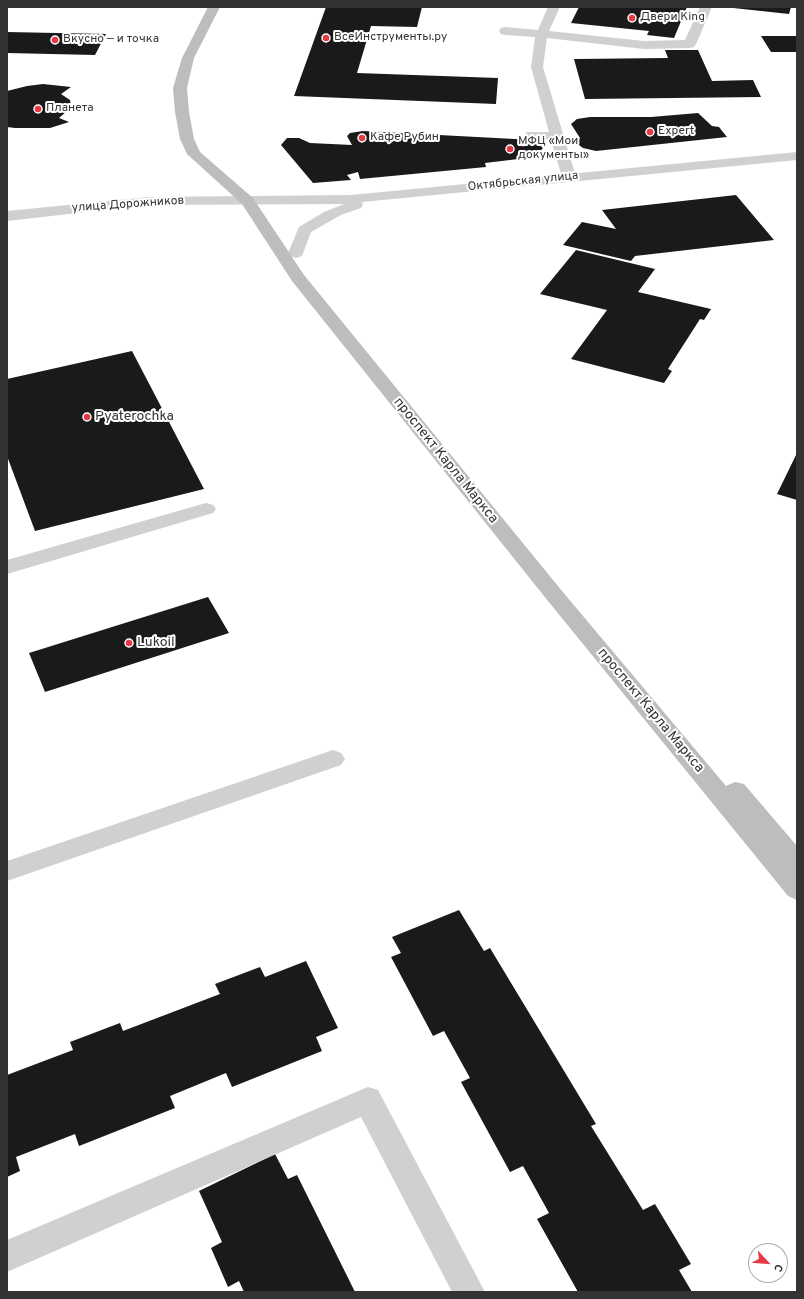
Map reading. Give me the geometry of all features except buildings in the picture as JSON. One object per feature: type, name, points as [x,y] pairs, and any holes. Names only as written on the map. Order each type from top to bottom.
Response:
[{"type":"main road","name":"проспект Карла Маркса","points":[[214,7],[188,58],[180,88],[182,112],[187,139],[194,154],[256,200],[303,284],[531,566],[797,882]]},
{"type":"main road","points":[[223,7],[199,50],[190,82],[192,116],[197,139],[204,152],[256,200],[310,274],[797,882]]},
{"type":"street","points":[[540,7],[554,7],[542,34],[537,68],[569,177]]},
{"type":"street","points":[[505,31],[644,44],[690,44],[706,7]]},
{"type":"street","points":[[532,135],[556,136]]},
{"type":"street","name":"Октябрьская улица","points":[[256,200],[351,199],[797,156]]},
{"type":"street","points":[[296,253],[304,230],[326,216],[347,207],[797,166]]},
{"type":"street","name":"улица Дорожников","points":[[7,216],[150,202],[256,200]]},
{"type":"street","points":[[7,566],[206,509]]},
{"type":"street","points":[[7,871],[333,759]]},
{"type":"street","points":[[7,1256],[368,1100],[469,1292]]},
{"type":"place","name":"Двери King","points":[[632,18]]},
{"type":"place","name":"ВсеИнструменты.ру","points":[[326,38]]},
{"type":"place","name":"Вкусно — и точка","points":[[55,40]]},
{"type":"place","name":"Планета","points":[[38,109]]},
{"type":"place","name":"Expert","points":[[650,132]]},
{"type":"place","name":"Кафе Рубин","points":[[362,138]]},
{"type":"place","name":"МФЦ «Мои документы»","points":[[510,149]]},
{"type":"place","name":"Pyaterochka","points":[[87,417]]},
{"type":"place","name":"Lukoil","points":[[129,643]]}]
